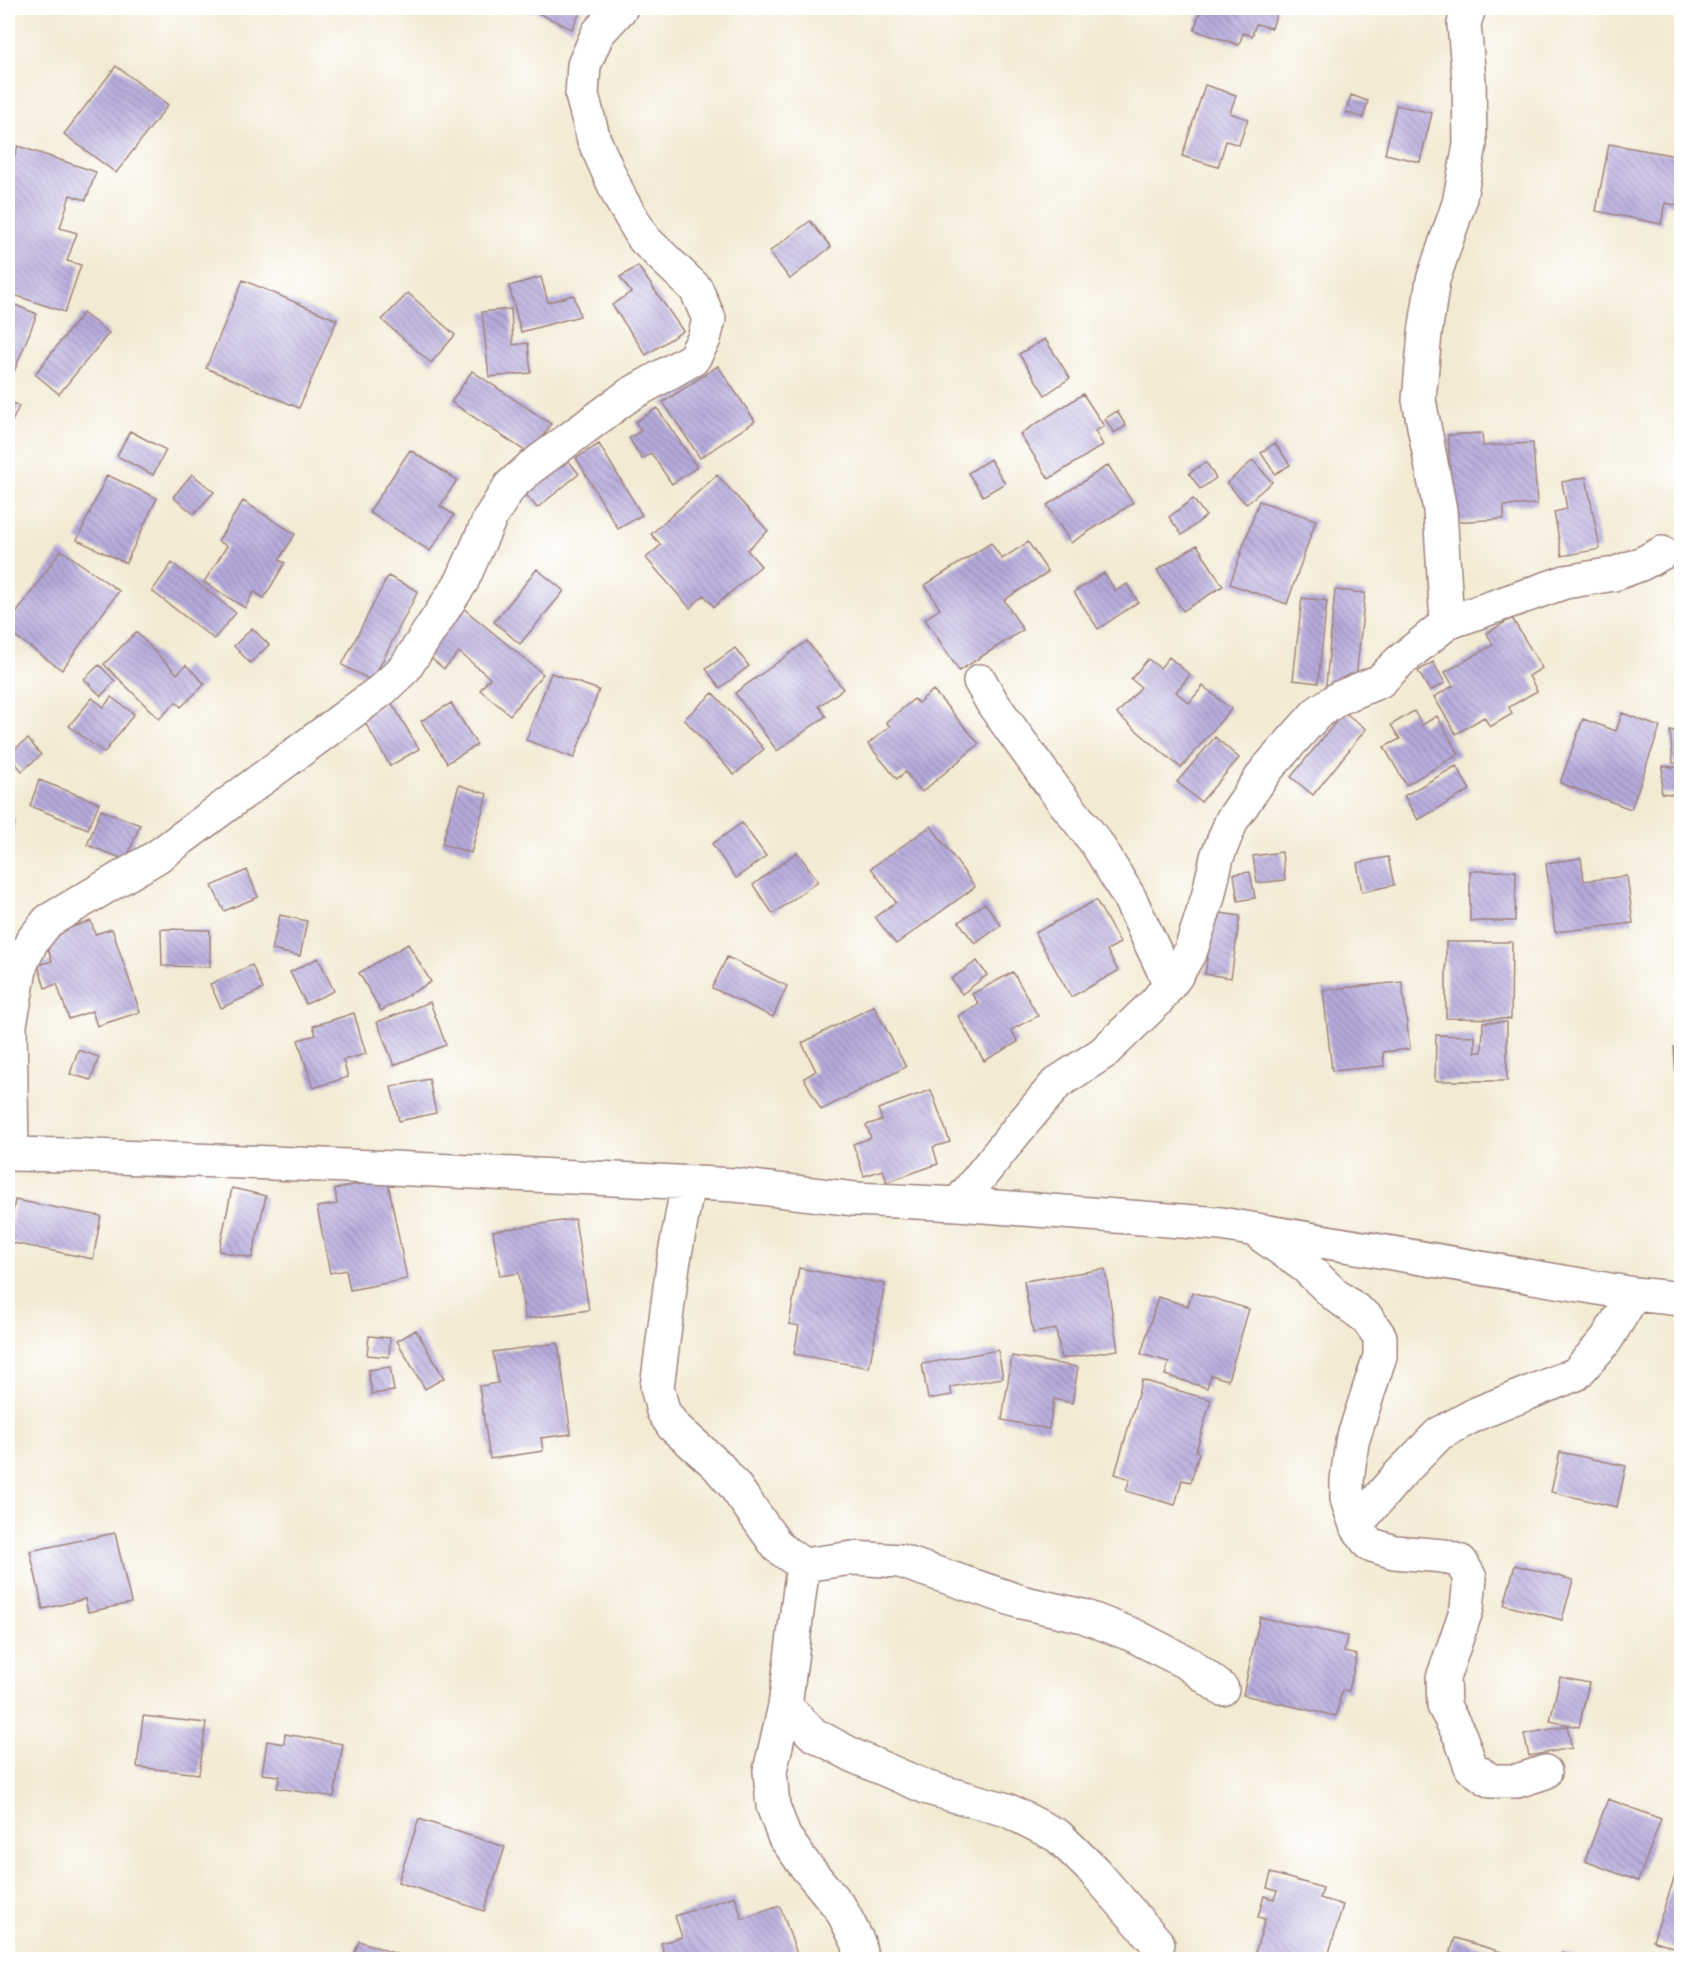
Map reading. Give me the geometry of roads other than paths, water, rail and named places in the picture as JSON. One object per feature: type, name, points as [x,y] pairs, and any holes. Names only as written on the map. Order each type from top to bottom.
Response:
[{"type":"street","points":[[621,8],[598,33],[584,65],[582,95],[594,140],[620,198],[644,239],[696,289],[709,319],[704,339],[693,359],[629,395],[530,468],[510,486],[490,518],[462,581],[405,668],[383,689],[158,856],[48,921],[32,941],[21,964],[10,1025],[10,1154],[361,1167],[735,1185],[855,1199],[958,1203],[1221,1224],[1634,1294],[1682,1299]]},
{"type":"street","points":[[1447,623],[1440,510],[1419,400],[1425,333],[1433,280],[1459,203],[1470,146],[1469,80],[1464,24],[1468,8]]},
{"type":"street","points":[[958,1203],[1057,1083],[1103,1053],[1156,1002],[1170,984],[1191,950],[1208,897],[1217,857],[1232,820],[1267,769],[1317,713],[1339,698],[1380,681],[1400,661],[1447,623],[1565,582],[1614,574],[1662,553]]},
{"type":"street","points":[[980,681],[1000,714],[1097,844],[1129,897],[1170,984]]},
{"type":"street","points":[[688,1183],[673,1265],[657,1387],[663,1411],[674,1426],[723,1471],[778,1547],[803,1564],[853,1558],[900,1561],[1021,1602],[1083,1616],[1133,1635],[1190,1664],[1222,1689]]},
{"type":"street","points":[[1254,1230],[1306,1267],[1334,1294],[1367,1318],[1380,1337],[1380,1356],[1352,1442],[1347,1499],[1356,1525],[1369,1544],[1394,1552],[1444,1556],[1461,1562],[1470,1578],[1467,1608],[1443,1678],[1444,1706],[1460,1736],[1471,1767],[1491,1781],[1516,1781],[1545,1772]]},
{"type":"street","points":[[1356,1525],[1397,1477],[1439,1434],[1476,1414],[1576,1374],[1606,1340],[1634,1294]]},
{"type":"street","points":[[803,1564],[785,1706],[770,1772],[773,1806],[784,1836],[841,1908],[858,1942],[862,1959]]},
{"type":"street","points":[[785,1706],[813,1734],[856,1757],[928,1788],[1007,1810],[1058,1836],[1094,1872],[1158,1944]]}]
